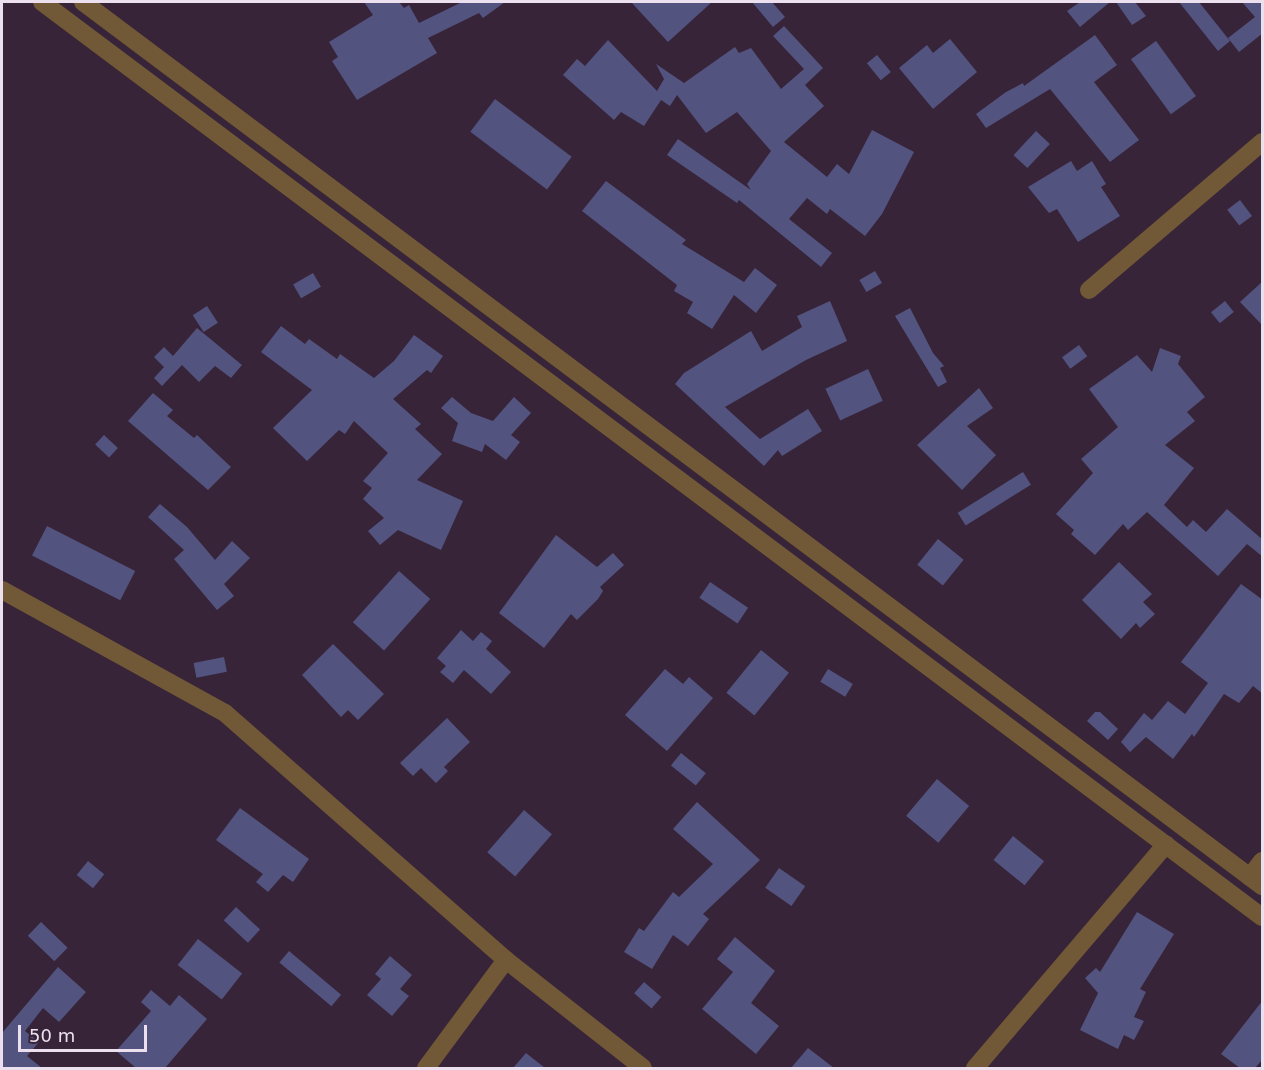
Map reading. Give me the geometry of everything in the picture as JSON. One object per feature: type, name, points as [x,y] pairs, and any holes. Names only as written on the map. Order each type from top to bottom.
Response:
[{"type":"street","points":[[42,2],[1263,917]]},
{"type":"street","points":[[83,2],[1256,882],[1263,861]]},
{"type":"street","points":[[1089,291],[1263,142]]},
{"type":"street","points":[[2,590],[225,713],[506,960],[643,1068]]},
{"type":"street","points":[[949,683],[966,663]]},
{"type":"street","points":[[975,1068],[1166,844]]},
{"type":"street","points":[[426,1068],[506,960]]},
{"type":"building","points":[[364,2],[399,2],[404,8],[409,5],[419,23],[462,2],[505,2],[483,18],[479,13],[428,38],[437,53],[357,100],[332,61],[338,57],[329,42],[373,15]]},
{"type":"building","points":[[631,2],[712,2],[668,42]]},
{"type":"building","points":[[752,2],[772,2],[785,17],[773,27]]},
{"type":"building","points":[[1080,2],[1110,2],[1080,27],[1067,11]]},
{"type":"building","points":[[1116,2],[1135,2],[1146,16],[1132,25]]},
{"type":"building","points":[[1179,2],[1199,2],[1230,41],[1218,51]]},
{"type":"building","points":[[1242,2],[1263,2],[1263,33],[1239,52],[1228,38],[1255,17]]},
{"type":"building","points":[[784,26],[823,68],[805,85],[824,106],[784,142],[827,177],[837,164],[849,174],[872,130],[914,152],[882,214],[865,236],[830,209],[827,214],[807,198],[789,219],[832,253],[821,267],[739,200],[737,203],[667,155],[678,139],[751,190],[747,184],[771,151],[737,112],[706,133],[677,95],[670,106],[661,100],[644,126],[621,112],[614,120],[563,75],[577,59],[585,66],[608,40],[657,91],[664,79],[656,64],[684,83],[735,47],[739,53],[751,48],[781,89],[804,69],[773,36]]},
{"type":"building","points":[[1095,35],[1117,65],[1094,82],[1139,140],[1110,162],[1050,89],[986,128],[976,114],[1006,92],[1023,83],[1024,86]]},
{"type":"building","points":[[950,39],[977,72],[933,109],[899,68],[927,45],[933,53]]},
{"type":"building","points":[[1156,41],[1196,96],[1171,114],[1131,59]]},
{"type":"building","points":[[877,55],[891,72],[881,80],[867,63]]},
{"type":"building","points":[[495,99],[572,157],[547,190],[470,132]]},
{"type":"building","points":[[1036,131],[1050,144],[1027,168],[1013,155]]},
{"type":"building","points":[[1071,161],[1077,171],[1092,161],[1106,184],[1101,187],[1120,216],[1078,242],[1057,209],[1049,213],[1028,187]]},
{"type":"building","points":[[606,181],[686,240],[682,244],[744,282],[755,268],[777,285],[756,313],[734,295],[712,329],[687,313],[693,302],[674,291],[677,285],[582,211]]},
{"type":"building","points":[[1240,200],[1252,216],[1239,226],[1227,210]]},
{"type":"building","points":[[875,271],[882,283],[866,292],[859,280]]},
{"type":"building","points":[[313,273],[321,287],[301,298],[293,284]]},
{"type":"building","points":[[1263,281],[1263,326],[1240,302]]},
{"type":"building","points":[[830,301],[847,341],[806,360],[725,407],[760,439],[808,409],[822,431],[782,456],[778,450],[764,466],[675,384],[684,373],[751,331],[762,351],[802,327],[797,316]]},
{"type":"building","points":[[1225,301],[1234,312],[1220,323],[1211,312]]},
{"type":"building","points":[[207,306],[218,323],[204,332],[193,315]]},
{"type":"building","points":[[910,308],[933,353],[944,366],[940,368],[947,382],[938,387],[895,316]]},
{"type":"building","points":[[281,326],[305,344],[309,339],[337,359],[340,354],[374,378],[394,361],[414,335],[443,356],[431,373],[427,370],[393,399],[421,424],[415,429],[442,454],[417,480],[463,501],[441,550],[398,530],[380,545],[368,531],[384,518],[363,499],[372,488],[363,481],[388,453],[354,421],[345,434],[339,430],[307,461],[273,428],[312,390],[261,352]]},
{"type":"building","points":[[197,328],[242,365],[231,378],[215,366],[199,382],[182,365],[162,386],[154,378],[164,367],[154,357],[164,347],[173,356]]},
{"type":"building","points":[[1079,345],[1087,356],[1070,369],[1062,357]]},
{"type":"building","points":[[1160,348],[1181,356],[1178,364],[1205,397],[1187,412],[1195,421],[1165,445],[1194,468],[1164,505],[1187,527],[1193,520],[1206,532],[1227,509],[1263,540],[1263,557],[1247,544],[1218,576],[1147,512],[1128,530],[1123,524],[1095,555],[1071,534],[1074,530],[1056,514],[1093,473],[1081,459],[1118,427],[1089,389],[1137,355],[1152,372]]},
{"type":"building","points":[[868,369],[883,401],[840,421],[825,389]]},
{"type":"building","points":[[979,388],[993,408],[967,426],[996,455],[962,490],[917,445]]},
{"type":"building","points":[[153,393],[173,410],[167,416],[194,438],[197,435],[231,467],[208,490],[128,421]]},
{"type":"building","points":[[452,397],[471,413],[493,421],[514,397],[531,413],[511,435],[520,442],[506,460],[485,444],[482,452],[452,441],[458,423],[441,408]]},
{"type":"building","points":[[104,435],[118,448],[109,457],[95,445]]},
{"type":"building","points":[[1023,472],[1031,485],[966,526],[958,513]]},
{"type":"building","points":[[160,504],[187,527],[215,560],[232,541],[250,558],[224,584],[234,596],[217,610],[174,559],[184,550],[148,517]]},
{"type":"building","points":[[47,526],[135,571],[120,600],[32,555]]},
{"type":"building","points":[[556,535],[597,567],[613,553],[624,565],[600,587],[603,591],[598,599],[577,620],[571,614],[544,648],[499,613]]},
{"type":"building","points":[[938,539],[964,560],[943,585],[917,565]]},
{"type":"building","points":[[1119,562],[1152,594],[1143,602],[1155,614],[1140,628],[1136,623],[1121,639],[1082,600]]},
{"type":"building","points":[[399,571],[430,599],[384,650],[353,622]]},
{"type":"building","points":[[710,582],[748,608],[738,623],[699,598]]},
{"type":"building","points":[[1241,584],[1263,600],[1263,694],[1253,686],[1239,703],[1224,694],[1194,737],[1192,734],[1173,759],[1146,737],[1130,752],[1121,742],[1144,713],[1152,720],[1168,701],[1185,714],[1208,683],[1181,662]]},
{"type":"building","points":[[461,630],[473,641],[481,632],[492,641],[486,649],[511,672],[491,694],[464,670],[453,683],[440,672],[446,666],[437,658]]},
{"type":"building","points":[[333,644],[384,694],[358,720],[348,710],[341,717],[302,675]]},
{"type":"building","points":[[761,650],[789,673],[754,715],[726,693]]},
{"type":"building","points":[[224,657],[227,672],[196,678],[194,663]]},
{"type":"building","points":[[665,669],[683,684],[689,677],[713,698],[667,751],[625,715]]},
{"type":"building","points":[[828,669],[853,684],[845,697],[820,682]]},
{"type":"building","points":[[1095,712],[1100,712],[1118,729],[1108,740],[1087,721]]},
{"type":"building","points":[[447,718],[470,742],[444,767],[448,771],[436,783],[421,768],[413,776],[400,763]]},
{"type":"building","points":[[681,753],[706,773],[696,786],[671,765]]},
{"type":"building","points":[[937,779],[969,806],[938,843],[906,816]]},
{"type":"building","points":[[697,802],[760,860],[703,914],[709,919],[688,946],[673,935],[652,969],[624,952],[639,928],[644,931],[673,892],[679,897],[713,864],[673,829]]},
{"type":"building","points":[[240,808],[309,859],[293,882],[283,875],[268,892],[256,882],[263,874],[216,840]]},
{"type":"building","points":[[524,810],[552,834],[515,877],[487,852]]},
{"type":"building","points":[[1013,836],[1044,861],[1025,885],[993,860]]},
{"type":"building","points":[[88,861],[104,874],[93,888],[77,875]]},
{"type":"building","points":[[779,868],[805,886],[791,906],[765,888]]},
{"type":"building","points":[[236,907],[260,930],[248,943],[224,920]]},
{"type":"building","points":[[1137,912],[1174,934],[1140,989],[1146,992],[1134,1017],[1144,1021],[1134,1040],[1124,1035],[1118,1049],[1080,1030],[1098,993],[1085,978],[1096,968],[1100,972]]},
{"type":"building","points":[[41,922],[68,948],[54,961],[28,936]]},
{"type":"building","points":[[735,937],[775,971],[751,1003],[779,1026],[756,1054],[702,1009],[733,972],[717,959]]},
{"type":"building","points":[[198,939],[242,973],[222,999],[178,965]]},
{"type":"building","points":[[289,951],[341,995],[331,1006],[279,962]]},
{"type":"building","points":[[390,956],[412,975],[400,989],[409,996],[392,1016],[367,995],[381,979],[375,974]]},
{"type":"building","points":[[58,967],[86,992],[59,1022],[43,1008],[25,1031],[39,1042],[27,1056],[42,1068],[2,1068],[2,1033]]},
{"type":"building","points":[[644,982],[661,997],[652,1008],[634,993]]},
{"type":"building","points":[[151,990],[170,1006],[179,995],[207,1019],[165,1068],[136,1068],[116,1051],[151,1011],[141,1002]]},
{"type":"building","points":[[1263,1000],[1263,1059],[1255,1068],[1240,1068],[1221,1054]]},
{"type":"building","points":[[808,1048],[834,1068],[791,1068]]},
{"type":"building","points":[[526,1053],[545,1068],[513,1068]]}]
